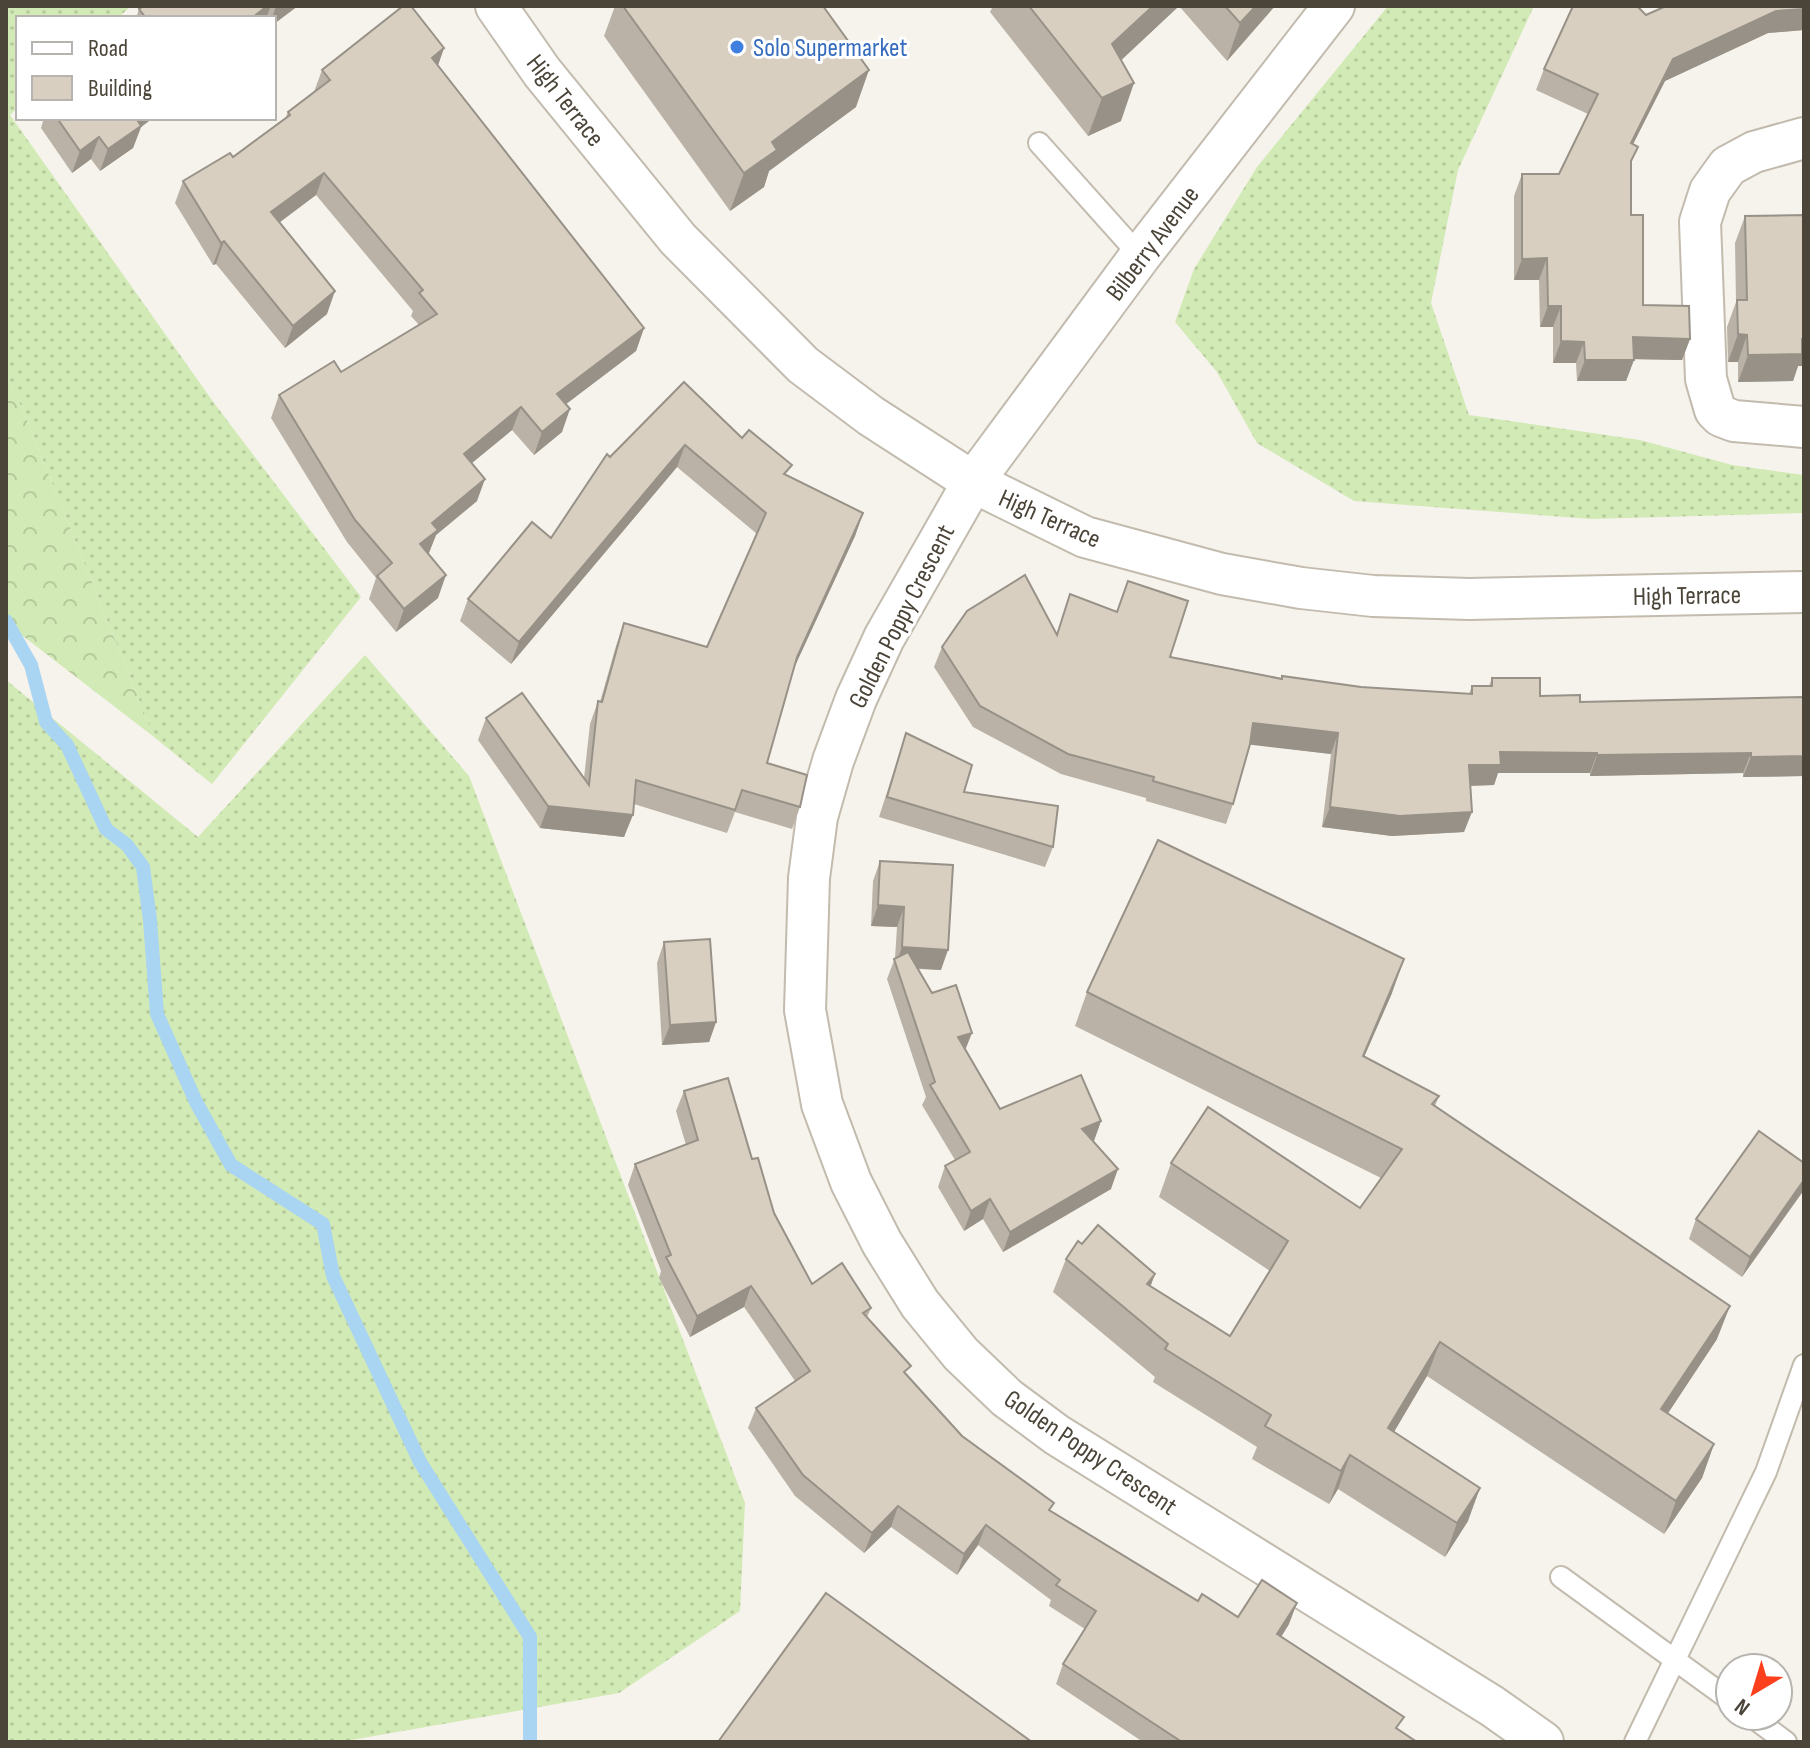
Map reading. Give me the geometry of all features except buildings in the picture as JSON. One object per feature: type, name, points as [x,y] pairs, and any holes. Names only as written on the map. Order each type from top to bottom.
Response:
[{"type":"street","name":"High Terrace","points":[[496,6],[542,72],[678,239],[803,365],[871,416],[973,482],[1085,537],[1222,574],[1301,588],[1373,596],[1469,599],[1804,592]]},
{"type":"street","name":"Bilberry Avenue","points":[[973,482],[1140,256],[1334,6]]},
{"type":"street","points":[[1804,138],[1754,152],[1728,166],[1710,191],[1700,222],[1706,379],[1710,401],[1721,416],[1746,422],[1804,427]]},
{"type":"street","name":"Golden Poppy Crescent","points":[[973,482],[884,638],[856,699],[817,817],[809,878],[805,1010],[822,1104],[851,1182],[882,1243],[920,1304],[961,1354],[1007,1398],[1057,1435],[1492,1706],[1543,1742]]},
{"type":"lane","points":[[1039,143],[1140,256]]},
{"type":"lane","points":[[1635,1742],[1766,1472],[1804,1365]]},
{"type":"lane","points":[[1561,1577],[1714,1688]]},
{"type":"green space","points":[[6,6],[131,6],[120,16],[16,16],[16,109],[10,115],[214,403],[361,597],[212,784],[154,737],[6,375]]},
{"type":"green space","points":[[1388,6],[1534,6],[1458,170],[1431,303],[1469,415],[1640,440],[1732,465],[1804,475],[1804,513],[1591,519],[1354,501],[1257,443],[1217,372],[1175,322],[1194,269],[1257,167]]},
{"type":"green space","points":[[6,375],[22,408],[154,737],[6,623]]},
{"type":"green space","points":[[365,655],[469,776],[745,1503],[740,1611],[619,1693],[340,1742],[6,1742],[6,680],[198,837]]},
{"type":"waterway","points":[[6,621],[31,665],[46,722],[67,745],[106,829],[127,845],[143,867],[157,1014],[196,1102],[231,1165],[323,1224],[333,1276],[420,1462],[530,1637],[530,1742]]},
{"type":"place","name":"Solo Supermarket","points":[[737,47]]}]
